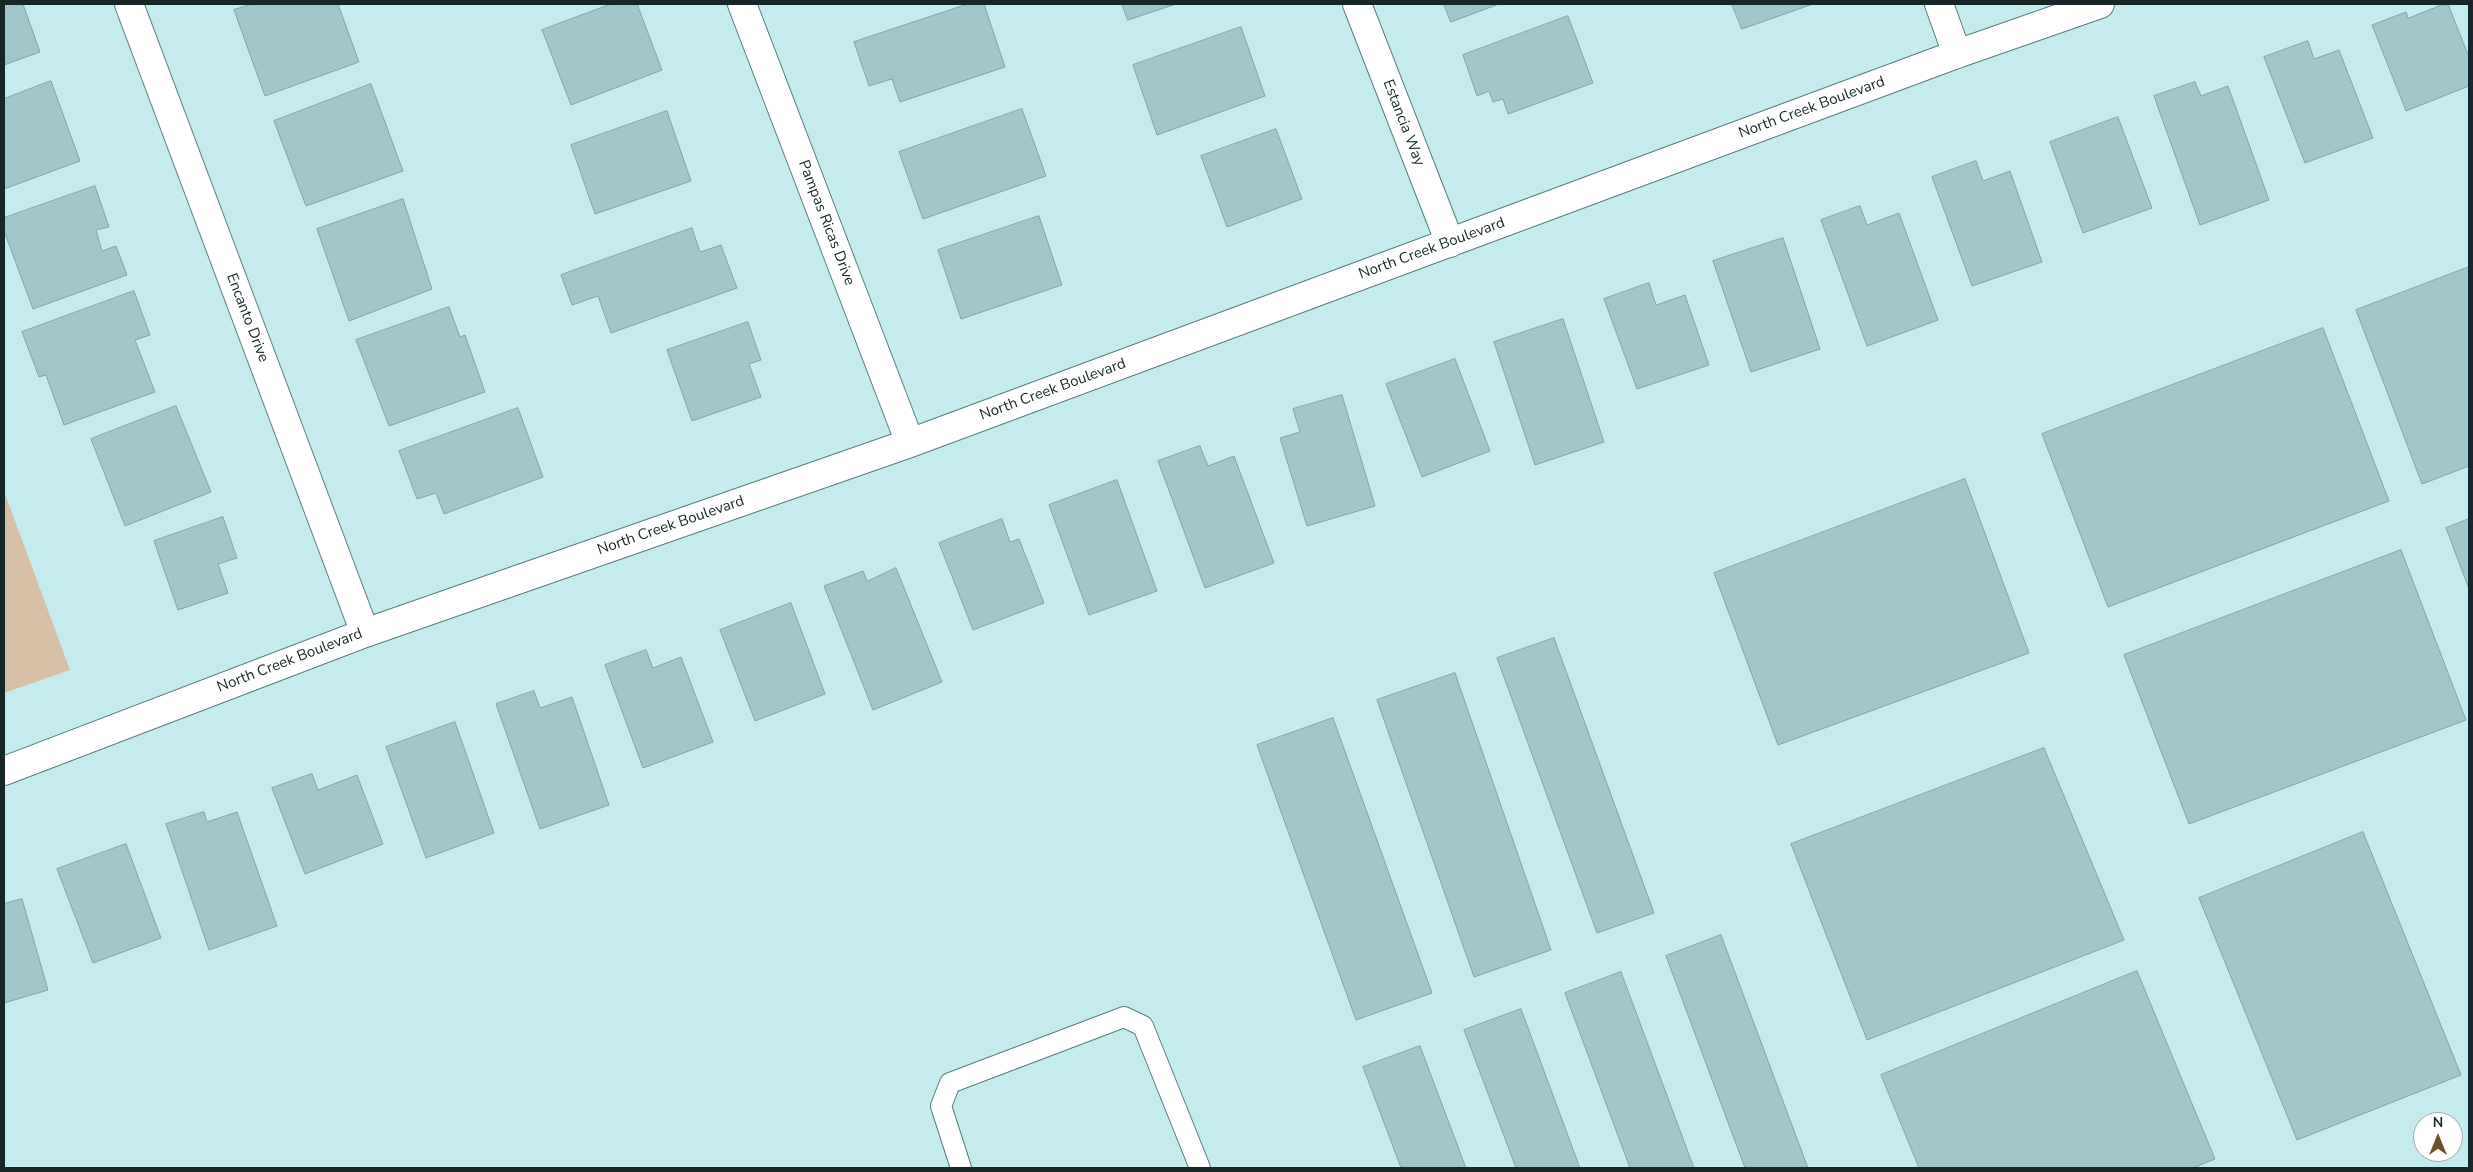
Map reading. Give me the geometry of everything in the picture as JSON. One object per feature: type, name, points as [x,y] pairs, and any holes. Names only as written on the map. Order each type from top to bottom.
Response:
[{"type":"street","name":"Encanto Drive","points":[[129,4],[365,633]]},
{"type":"street","name":"Pampas Ricas Drive","points":[[742,4],[910,443]]},
{"type":"street","name":"Estancia Way","points":[[1357,4],[1450,243]]},
{"type":"street","points":[[1939,4],[1957,54]]},
{"type":"street","name":"North Creek Boulevard","points":[[4,771],[365,633],[910,443],[1957,54],[2100,4]]},
{"type":"lane","points":[[961,1168],[941,1106],[950,1083],[1124,1017],[1143,1026],[1200,1168]]},
{"type":"shaded area","points":[[4,491],[70,670],[4,693]]},
{"type":"building","points":[[4,4],[23,4],[40,52],[4,65]]},
{"type":"building","points":[[252,4],[338,4],[359,62],[265,96],[234,10]]},
{"type":"building","points":[[611,4],[637,4],[662,70],[571,105],[542,30]]},
{"type":"building","points":[[968,4],[984,4],[1005,67],[900,102],[892,79],[869,86],[854,42]]},
{"type":"building","points":[[1122,4],[1176,4],[1128,20]]},
{"type":"building","points":[[1444,4],[1499,4],[1451,22]]},
{"type":"building","points":[[1732,4],[1813,4],[1742,29]]},
{"type":"building","points":[[2448,4],[2469,57],[2469,86],[2406,111],[2372,25],[2406,12],[2408,18]]},
{"type":"building","points":[[1568,16],[1593,83],[1508,114],[1503,99],[1493,102],[1489,91],[1477,96],[1463,55]]},
{"type":"building","points":[[1241,27],[1265,96],[1157,135],[1133,65]]},
{"type":"building","points":[[2308,41],[2314,59],[2339,50],[2373,138],[2305,163],[2264,57]]},
{"type":"building","points":[[51,81],[80,161],[4,189],[4,99]]},
{"type":"building","points":[[2195,82],[2201,96],[2228,86],[2269,200],[2200,225],[2154,96]]},
{"type":"building","points":[[371,84],[403,171],[306,206],[274,121]]},
{"type":"building","points":[[1022,109],[1046,176],[923,219],[899,152]]},
{"type":"building","points":[[667,111],[691,181],[595,214],[571,145]]},
{"type":"building","points":[[2118,117],[2152,208],[2083,233],[2050,142]]},
{"type":"building","points":[[1276,129],[1302,199],[1227,227],[1201,156]]},
{"type":"building","points":[[1976,161],[1983,181],[2010,171],[2042,262],[1972,286],[1932,177]]},
{"type":"building","points":[[95,186],[109,227],[96,230],[102,251],[116,246],[127,275],[33,309],[4,231],[4,218]]},
{"type":"building","points":[[403,199],[432,289],[349,321],[317,229]]},
{"type":"building","points":[[1860,206],[1867,225],[1899,213],[1938,320],[1867,346],[1821,220]]},
{"type":"building","points":[[1039,216],[1062,285],[961,319],[938,250]]},
{"type":"building","points":[[692,228],[700,252],[721,245],[737,288],[611,333],[598,296],[572,305],[561,275]]},
{"type":"building","points":[[1783,238],[1820,349],[1751,372],[1713,261]]},
{"type":"building","points":[[2469,267],[2469,466],[2422,484],[2356,310]]},
{"type":"building","points":[[1649,283],[1656,305],[1685,295],[1709,365],[1637,389],[1604,299]]},
{"type":"building","points":[[134,291],[150,335],[135,340],[155,392],[64,425],[46,375],[39,377],[22,332]]},
{"type":"building","points":[[449,307],[460,337],[465,335],[485,392],[389,426],[356,340]]},
{"type":"building","points":[[1563,319],[1604,442],[1535,465],[1494,342]]},
{"type":"building","points":[[748,322],[761,360],[749,364],[761,397],[692,421],[667,350]]},
{"type":"building","points":[[2323,328],[2389,501],[2108,607],[2042,434]]},
{"type":"building","points":[[1455,359],[1490,451],[1422,477],[1386,384]]},
{"type":"building","points":[[1342,395],[1375,506],[1307,526],[1280,438],[1300,432],[1293,409]]},
{"type":"building","points":[[176,406],[211,492],[125,526],[91,439]]},
{"type":"building","points":[[518,408],[543,477],[444,514],[436,493],[417,499],[399,451]]},
{"type":"building","points":[[1200,446],[1208,466],[1234,456],[1274,563],[1205,588],[1158,461]]},
{"type":"building","points":[[1965,479],[2029,653],[1778,745],[1714,573]]},
{"type":"building","points":[[1117,480],[1157,591],[1089,615],[1049,505]]},
{"type":"building","points":[[223,517],[237,558],[218,564],[228,593],[178,610],[154,541]]},
{"type":"building","points":[[1002,519],[1010,542],[1019,539],[1044,603],[973,630],[939,543]]},
{"type":"building","points":[[2469,519],[2469,589],[2446,528]]},
{"type":"building","points":[[2401,550],[2466,720],[2189,824],[2124,655]]},
{"type":"building","points":[[896,568],[942,682],[873,710],[824,586],[863,571],[867,581]]},
{"type":"building","points":[[791,603],[825,694],[755,721],[720,630]]},
{"type":"building","points":[[1554,638],[1654,913],[1597,933],[1497,658]]},
{"type":"building","points":[[646,650],[653,668],[681,657],[713,742],[643,768],[605,665]]},
{"type":"building","points":[[1455,673],[1551,950],[1474,977],[1377,700]]},
{"type":"building","points":[[534,691],[540,708],[572,697],[609,805],[540,829],[496,704]]},
{"type":"building","points":[[1333,718],[1432,993],[1356,1020],[1257,745]]},
{"type":"building","points":[[455,722],[494,833],[426,858],[386,747]]},
{"type":"building","points":[[2044,748],[2124,940],[1867,1040],[1791,844]]},
{"type":"building","points":[[312,774],[318,790],[357,775],[383,844],[305,874],[272,788]]},
{"type":"building","points":[[204,812],[207,822],[237,812],[277,926],[209,950],[166,824]]},
{"type":"building","points":[[2363,832],[2461,1075],[2297,1140],[2199,898]]},
{"type":"building","points":[[126,844],[161,938],[93,963],[57,869]]},
{"type":"building","points":[[22,899],[48,990],[4,1003],[4,904]]},
{"type":"building","points":[[1721,935],[1808,1168],[1745,1168],[1666,956]]},
{"type":"building","points":[[2137,971],[2215,1159],[2193,1168],[1919,1168],[1881,1075]]},
{"type":"building","points":[[1621,972],[1694,1168],[1630,1168],[1565,993]]},
{"type":"building","points":[[1521,1009],[1580,1168],[1516,1168],[1464,1030]]},
{"type":"building","points":[[1420,1046],[1466,1168],[1401,1168],[1363,1067]]}]
